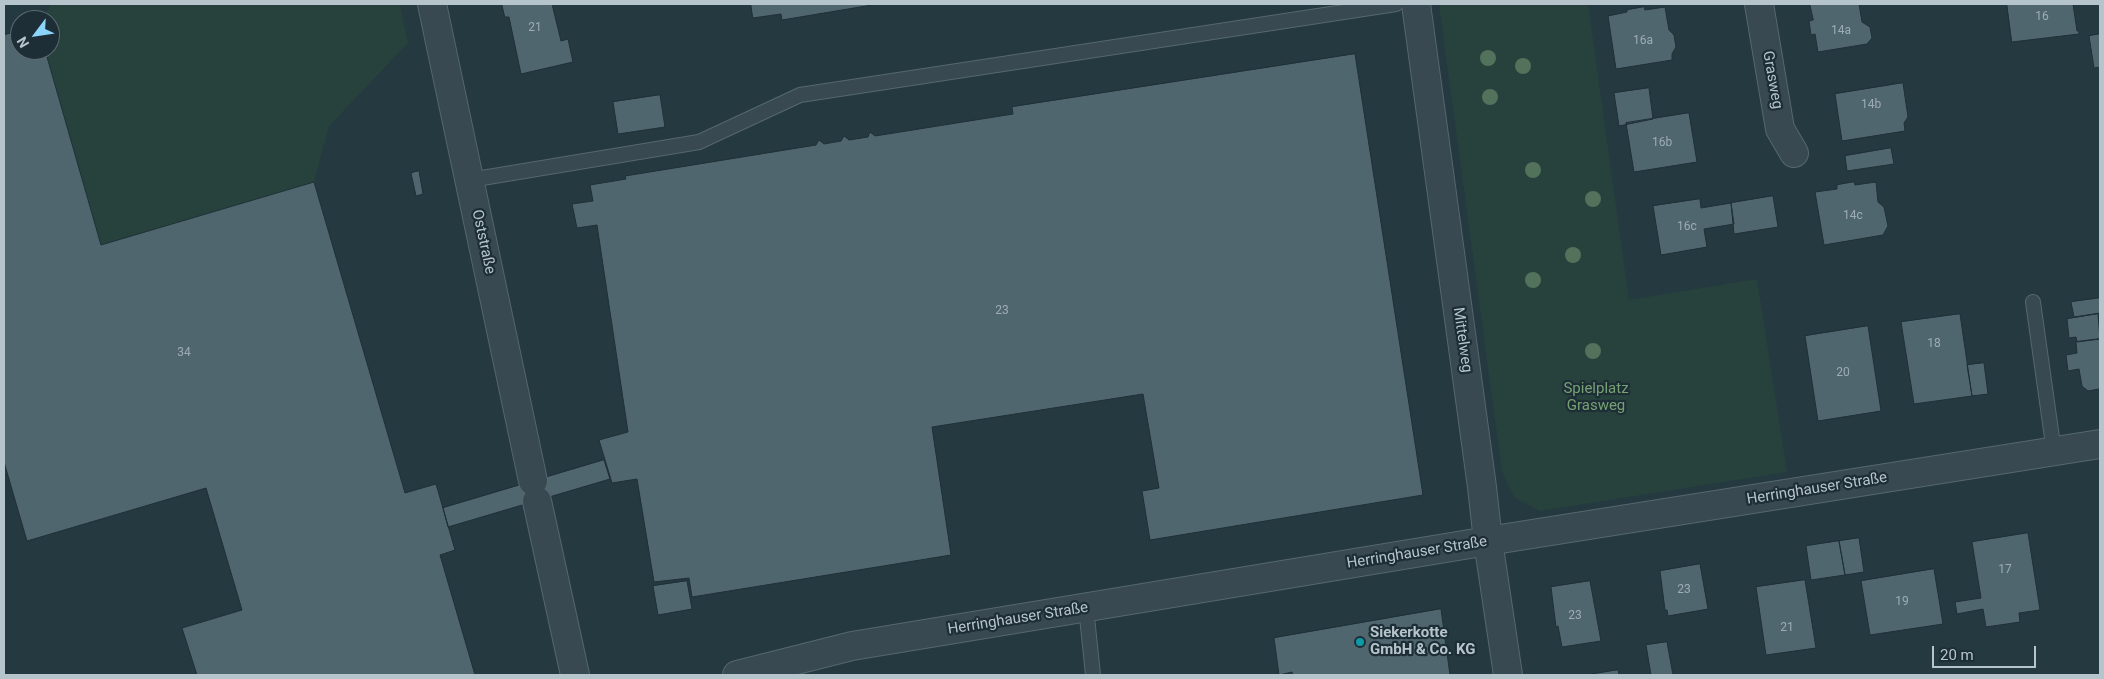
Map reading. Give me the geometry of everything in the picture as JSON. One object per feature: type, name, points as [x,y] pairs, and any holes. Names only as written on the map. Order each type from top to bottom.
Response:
[{"type":"street","name":"Oststraße","points":[[432,4],[575,675]]},
{"type":"street","name":"Mittelweg","points":[[1416,4],[1488,541],[1508,675]]},
{"type":"street","name":"Grasweg","points":[[1759,4],[1780,129],[1794,153]]},
{"type":"street","name":"Herringhauser Straße","points":[[737,675],[852,646],[1488,541],[2100,444]]},
{"type":"lane","points":[[470,180],[699,142],[800,95],[1396,4]]},
{"type":"lane","points":[[2033,302],[2054,452]]},
{"type":"lane","points":[[1086,607],[1093,675]]},
{"type":"green space","points":[[52,4],[400,4],[408,43],[329,126],[314,182],[101,245],[48,60],[60,60],[60,10],[48,10]]},
{"type":"green space","name":"Spielplatz Grasweg","points":[[1439,4],[1588,4],[1629,300],[1757,279],[1787,472],[1540,511],[1514,497],[1502,471]]},
{"type":"building","points":[[502,4],[552,4],[561,41],[568,39],[573,62],[521,74],[509,17],[505,17]]},
{"type":"building","points":[[751,4],[872,5],[782,20],[781,14],[753,18]]},
{"type":"building","points":[[1810,4],[1859,4],[1862,22],[1870,27],[1872,38],[1867,44],[1818,52],[1815,34],[1811,35],[1809,21],[1813,20]]},
{"type":"building","points":[[2007,4],[2073,4],[2079,34],[2012,42]]},
{"type":"building","points":[[1644,7],[1645,10],[1665,7],[1669,30],[1674,35],[1676,47],[1672,54],[1672,60],[1616,69],[1608,16]]},
{"type":"building","points":[[10,34],[10,60],[48,60],[101,245],[314,182],[405,493],[436,484],[455,550],[440,555],[475,675],[197,675],[182,628],[242,610],[206,488],[27,541],[4,462],[4,35]]},
{"type":"building","points":[[2100,34],[2100,67],[2094,68],[2089,36]]},
{"type":"building","points":[[1355,54],[1423,495],[1150,540],[1142,491],[1159,488],[1143,394],[932,427],[951,555],[692,597],[689,578],[654,582],[637,479],[612,483],[599,440],[628,432],[597,225],[577,228],[572,204],[593,201],[590,185],[626,179],[625,176],[816,145],[819,140],[824,144],[841,141],[844,136],[849,140],[868,137],[870,132],[875,136],[1013,114],[1012,107]]},
{"type":"building","points":[[1903,83],[1908,117],[1904,123],[1905,131],[1842,141],[1835,94]]},
{"type":"building","points":[[1649,88],[1653,119],[1619,126],[1614,93]]},
{"type":"building","points":[[660,95],[665,127],[618,134],[613,102]]},
{"type":"building","points":[[1689,113],[1697,162],[1634,172],[1626,123]]},
{"type":"building","points":[[1891,148],[1894,164],[1847,171],[1845,156]]},
{"type":"building","points":[[419,171],[423,194],[416,196],[411,173]]},
{"type":"building","points":[[1854,182],[1855,185],[1876,182],[1878,202],[1884,207],[1888,226],[1883,235],[1824,245],[1815,192],[1837,189],[1837,185]]},
{"type":"building","points":[[1773,196],[1778,227],[1734,234],[1731,203]]},
{"type":"building","points":[[1700,199],[1701,208],[1731,203],[1734,224],[1704,229],[1707,247],[1661,255],[1653,206]]},
{"type":"building","points":[[2100,298],[2100,313],[2074,317],[2071,302]]},
{"type":"building","points":[[1960,314],[1972,396],[1914,404],[1901,322]]},
{"type":"building","points":[[2098,314],[2100,339],[2077,342],[2076,337],[2069,338],[2067,319]]},
{"type":"building","points":[[1868,326],[1881,411],[1818,421],[1805,336]]},
{"type":"building","points":[[2100,339],[2100,387],[2099,389],[2088,391],[2082,386],[2079,369],[2068,371],[2066,355],[2077,353],[2076,342]]},
{"type":"building","points":[[1984,363],[1988,394],[1972,396],[1967,365]]},
{"type":"building","points":[[604,460],[610,479],[448,527],[443,508]]},
{"type":"building","points":[[2028,533],[2040,610],[2019,613],[2020,622],[1986,627],[1983,609],[1957,614],[1955,602],[1981,598],[1972,542]]},
{"type":"building","points":[[1859,538],[1864,572],[1845,575],[1839,541]]},
{"type":"building","points":[[1839,541],[1845,575],[1811,580],[1806,546]]},
{"type":"building","points":[[1700,564],[1708,609],[1668,616],[1667,610],[1665,610],[1660,571]]},
{"type":"building","points":[[1934,569],[1943,624],[1870,635],[1861,581]]},
{"type":"building","points":[[1805,580],[1816,648],[1766,655],[1756,587]]},
{"type":"building","points":[[687,581],[692,609],[658,615],[653,586]]},
{"type":"building","points":[[1590,581],[1601,641],[1562,647],[1558,626],[1556,627],[1551,587]]},
{"type":"building","name":"Siekerkotte GmbH & Co. KG","points":[[1441,609],[1450,675],[1293,675],[1292,672],[1279,675],[1274,638]]},
{"type":"building","points":[[1667,642],[1673,675],[1651,675],[1646,645]]},
{"type":"building","points":[[1618,670],[1619,675],[1586,675]]},
{"type":"place","name":"Siekerkotte GmbH & Co. KG","points":[[1360,642]]}]
